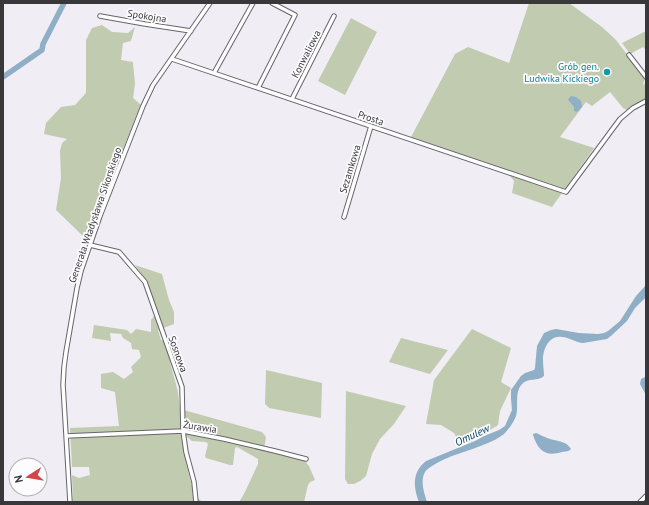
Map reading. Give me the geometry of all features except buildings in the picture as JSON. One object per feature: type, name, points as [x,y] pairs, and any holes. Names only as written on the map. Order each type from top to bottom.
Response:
[{"type":"street","name":"Generała Władysława Sikorskiego","points":[[70,502],[63,385],[64,367],[81,271],[143,106],[153,85],[210,3]]},
{"type":"street","points":[[214,73],[253,3]]},
{"type":"street","points":[[258,88],[295,15],[272,3]]},
{"type":"street","name":"Spokojna","points":[[100,16],[191,30]]},
{"type":"street","name":"Konwaliowa","points":[[292,99],[334,16]]},
{"type":"street","points":[[629,55],[646,77]]},
{"type":"street","name":"Prosta","points":[[172,58],[566,192],[620,119],[633,108],[646,101]]},
{"type":"street","name":"Sezamkowa","points":[[344,217],[371,126]]},
{"type":"street","name":"Sosnowa","points":[[90,245],[119,252],[144,282],[182,387],[186,452],[194,482],[196,502]]},
{"type":"street","name":"Żurawia","points":[[66,436],[184,431],[275,450],[306,459]]},
{"type":"street","points":[[640,502],[646,496]]},
{"type":"green space","points":[[529,3],[569,3],[602,27],[616,40],[645,78],[643,85],[646,83],[646,99],[627,110],[623,108],[610,92],[592,106],[586,102],[560,137],[594,148],[552,207],[512,193],[514,181],[505,170],[411,137],[455,54],[468,47],[509,63]]},
{"type":"green space","points":[[351,18],[377,32],[345,95],[318,81]]},
{"type":"green space","points":[[102,25],[112,32],[128,33],[135,27],[131,41],[123,43],[121,60],[133,62],[135,84],[133,98],[141,105],[86,239],[56,210],[61,178],[60,151],[62,143],[67,139],[44,134],[46,123],[61,107],[75,105],[86,93],[86,40],[92,28]]},
{"type":"green space","points":[[646,31],[646,50],[643,47],[630,54],[622,43]]},
{"type":"green space","points":[[135,265],[162,274],[174,312],[174,324],[158,330],[161,340],[176,342],[177,359],[170,362],[178,392],[180,409],[262,432],[266,437],[265,451],[304,460],[309,466],[315,480],[310,482],[308,485],[304,502],[239,502],[258,464],[258,459],[237,447],[235,448],[233,465],[206,458],[205,456],[208,444],[206,442],[192,441],[180,431],[194,494],[202,502],[73,502],[72,475],[79,478],[90,475],[89,467],[72,467],[70,428],[119,426],[115,392],[101,388],[101,374],[113,372],[124,379],[133,372],[131,367],[141,357],[139,350],[132,349],[131,343],[123,338],[121,334],[110,333],[111,341],[92,338],[94,325],[127,330],[131,334],[136,329],[151,332],[151,320],[157,312],[148,284]]},
{"type":"green space","points":[[472,329],[511,348],[501,382],[511,388],[500,411],[498,425],[471,442],[461,445],[454,433],[441,425],[426,424],[434,380]]},
{"type":"green space","points":[[401,338],[448,350],[430,374],[389,362]]},
{"type":"green space","points":[[266,370],[322,383],[321,418],[269,408],[265,404]]},
{"type":"green space","points":[[346,391],[406,406],[394,424],[380,439],[372,454],[366,476],[354,484],[348,484],[345,479]]},
{"type":"water","points":[[571,96],[576,97],[581,101],[582,107],[577,112],[574,111],[574,107],[568,99]]},
{"type":"water","points":[[646,285],[646,297],[635,308],[627,321],[607,339],[583,343],[562,337],[557,337],[550,340],[543,356],[544,376],[522,384],[517,395],[516,416],[504,434],[481,446],[438,462],[425,471],[423,483],[427,502],[419,502],[415,480],[421,465],[426,461],[475,441],[505,426],[512,410],[511,390],[521,376],[534,370],[537,346],[544,333],[556,329],[579,333],[604,333],[620,321],[636,296]]},
{"type":"water","points":[[645,377],[646,395],[640,384],[641,379]]},
{"type":"water","points":[[536,433],[548,439],[563,442],[571,449],[568,451],[551,454],[547,453],[540,449],[537,445],[533,434]]},
{"type":"waterway","points":[[3,77],[42,50],[43,44],[64,3]]},
{"type":"place","name":"Grób gen. Ludwika Kickiego","points":[[607,72]]},
{"type":"water label","name":"Omulew","points":[[472,435]]}]
